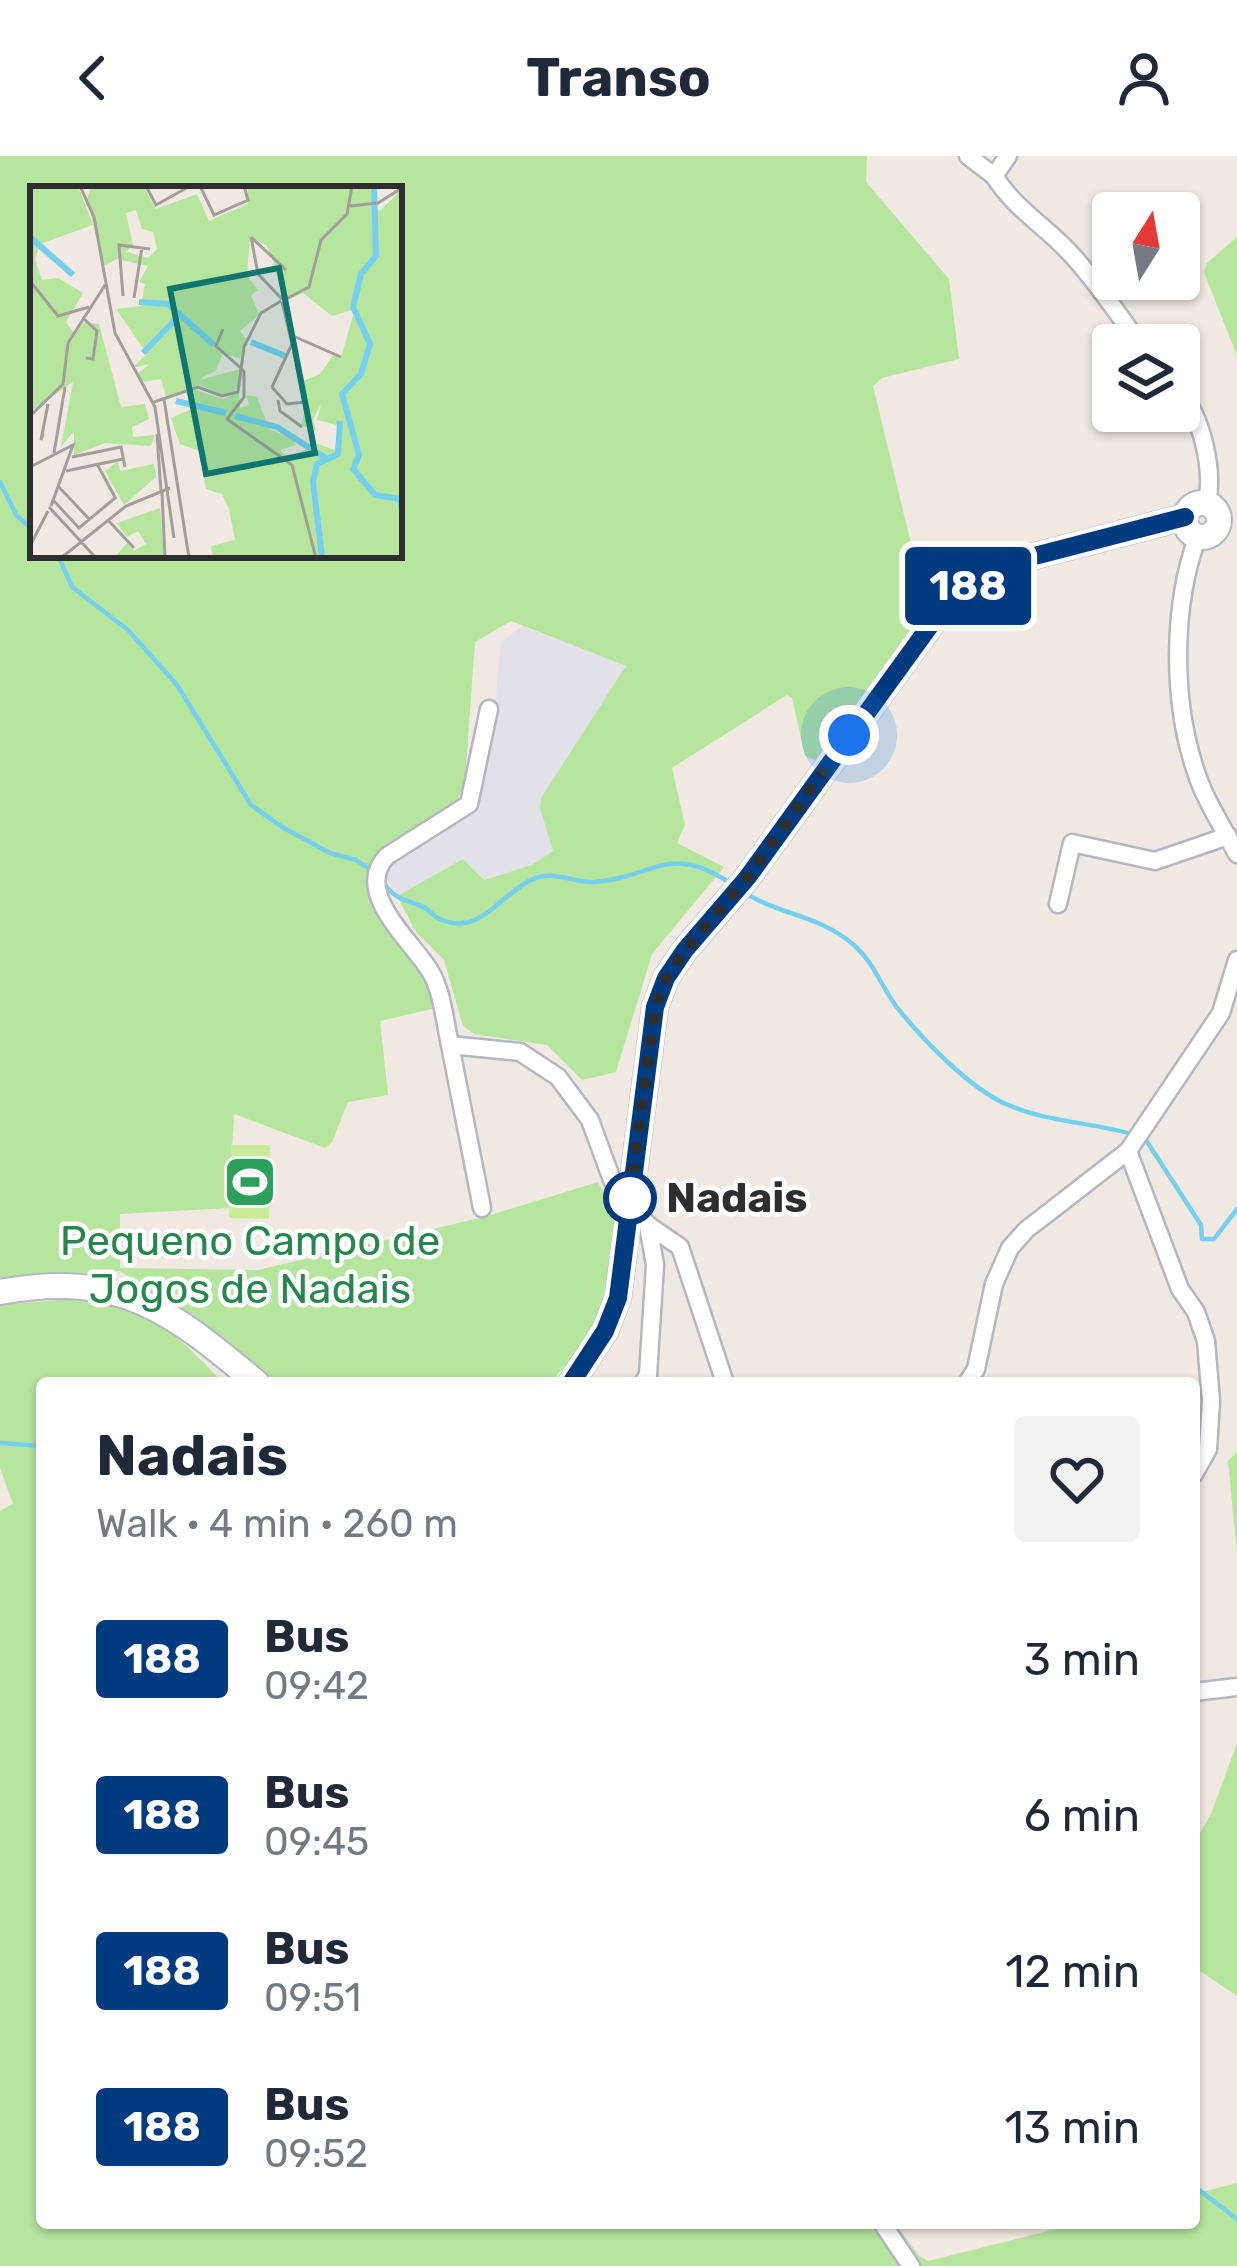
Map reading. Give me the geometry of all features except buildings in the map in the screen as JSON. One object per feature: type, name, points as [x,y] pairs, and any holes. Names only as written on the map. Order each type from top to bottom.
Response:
[{"type":"street","points":[[968,156],[994,176],[1023,214],[1069,251],[1125,324]]},
{"type":"street","points":[[994,176],[1008,156]]},
{"type":"street","points":[[1199,432],[1210,484],[1209,520],[1176,633],[1187,744],[1196,775],[1237,854]]},
{"type":"street","points":[[575,1377],[605,1331],[618,1298],[655,1007],[666,978],[747,878],[945,605],[994,571],[1099,538],[1209,520]]},
{"type":"street","points":[[482,1208],[432,973],[399,930],[375,880],[378,865],[387,856],[469,804],[489,709]]},
{"type":"street","points":[[1058,904],[1072,844],[1155,861],[1228,836]]},
{"type":"street","points":[[971,1377],[994,1284],[1010,1248],[1026,1230],[1128,1151],[1221,1012],[1237,960]]},
{"type":"street","points":[[450,1045],[520,1052],[558,1077],[590,1120],[612,1180],[629,1205],[680,1247],[723,1377]]},
{"type":"street","points":[[1128,1151],[1180,1289],[1196,1312],[1206,1341],[1208,1449],[1200,1463]]},
{"type":"street","points":[[647,1377],[656,1265],[648,1225]]},
{"type":"street","points":[[0,1292],[89,1286],[135,1299],[193,1328],[250,1377]]},
{"type":"street","points":[[618,1298],[635,1302],[653,1321]]},
{"type":"street","points":[[1200,1691],[1237,1687]]},
{"type":"street","points":[[886,2229],[911,2266]]},
{"type":"shaded area","points":[[522,626],[626,666],[553,851],[532,865],[484,880],[463,859],[397,896],[382,872],[392,857],[477,804],[493,726],[501,642]]},
{"type":"green space","points":[[0,156],[867,156],[866,182],[949,279],[959,359],[882,378],[873,386],[922,589],[919,617],[815,760],[805,756],[792,698],[787,695],[672,768],[685,825],[677,843],[724,867],[652,954],[616,1072],[582,1080],[547,1045],[474,1034],[463,1026],[444,960],[416,932],[397,896],[463,859],[484,880],[532,865],[553,851],[541,798],[626,666],[511,621],[475,642],[465,780],[456,804],[369,866],[369,881],[428,972],[436,1008],[380,1021],[388,1095],[348,1102],[325,1148],[234,1114],[229,1208],[120,1214],[120,1268],[258,1270],[484,1217],[598,1182],[618,1221],[601,1309],[585,1343],[555,1377],[263,1377],[198,1320],[120,1271],[0,1281]]},
{"type":"green space","points":[[1237,237],[1237,356],[1204,272],[1207,263]]},
{"type":"green space","name":"Pequeno Campo de Jogos de Nadais","points":[[231,1145],[270,1145],[269,1219],[229,1218]]},
{"type":"green space","points":[[71,1299],[120,1309],[173,1335],[217,1377],[36,1377],[36,2229],[899,2229],[928,2261],[1056,2229],[1200,2229],[1200,2192],[1237,2183],[1237,2266],[0,2266],[0,1511],[13,1504],[0,1468],[0,1305]]},
{"type":"green space","points":[[1237,1452],[1237,1552],[1228,1461]]},
{"type":"green space","points":[[1237,1743],[1237,1996],[1200,1971],[1200,1833]]},
{"type":"waterway","points":[[0,482],[16,515],[30,527]]},
{"type":"waterway","points":[[59,558],[72,587],[128,630],[177,685],[251,805],[282,827],[374,872]]},
{"type":"waterway","points":[[382,881],[398,897],[457,923],[481,917],[539,877],[594,882],[674,864],[706,870],[727,881]]},
{"type":"waterway","points":[[748,895],[829,928],[855,946],[919,1033],[992,1097],[1036,1115],[1131,1134]]},
{"type":"waterway","points":[[1144,1137],[1201,1225],[1202,1239],[1214,1239],[1237,1209]]},
{"type":"waterway","points":[[0,1443],[36,1446]]},
{"type":"waterway","points":[[1200,2191],[1237,2219]]},
{"type":"bus line","name":"188","points":[[576,1377],[605,1331],[618,1298],[655,1007],[666,978],[685,950],[747,878],[945,605],[968,586],[1023,559],[1185,517]]},
{"type":"place","name":"Pequeno Campo de Jogos de Nadais","points":[[250,1182]]},
{"type":"place","name":"Nadais","points":[[630,1198]]},
{"type":"route","points":[[630,1198],[629,1205],[655,1007],[666,978],[747,878],[849,735]]}]
